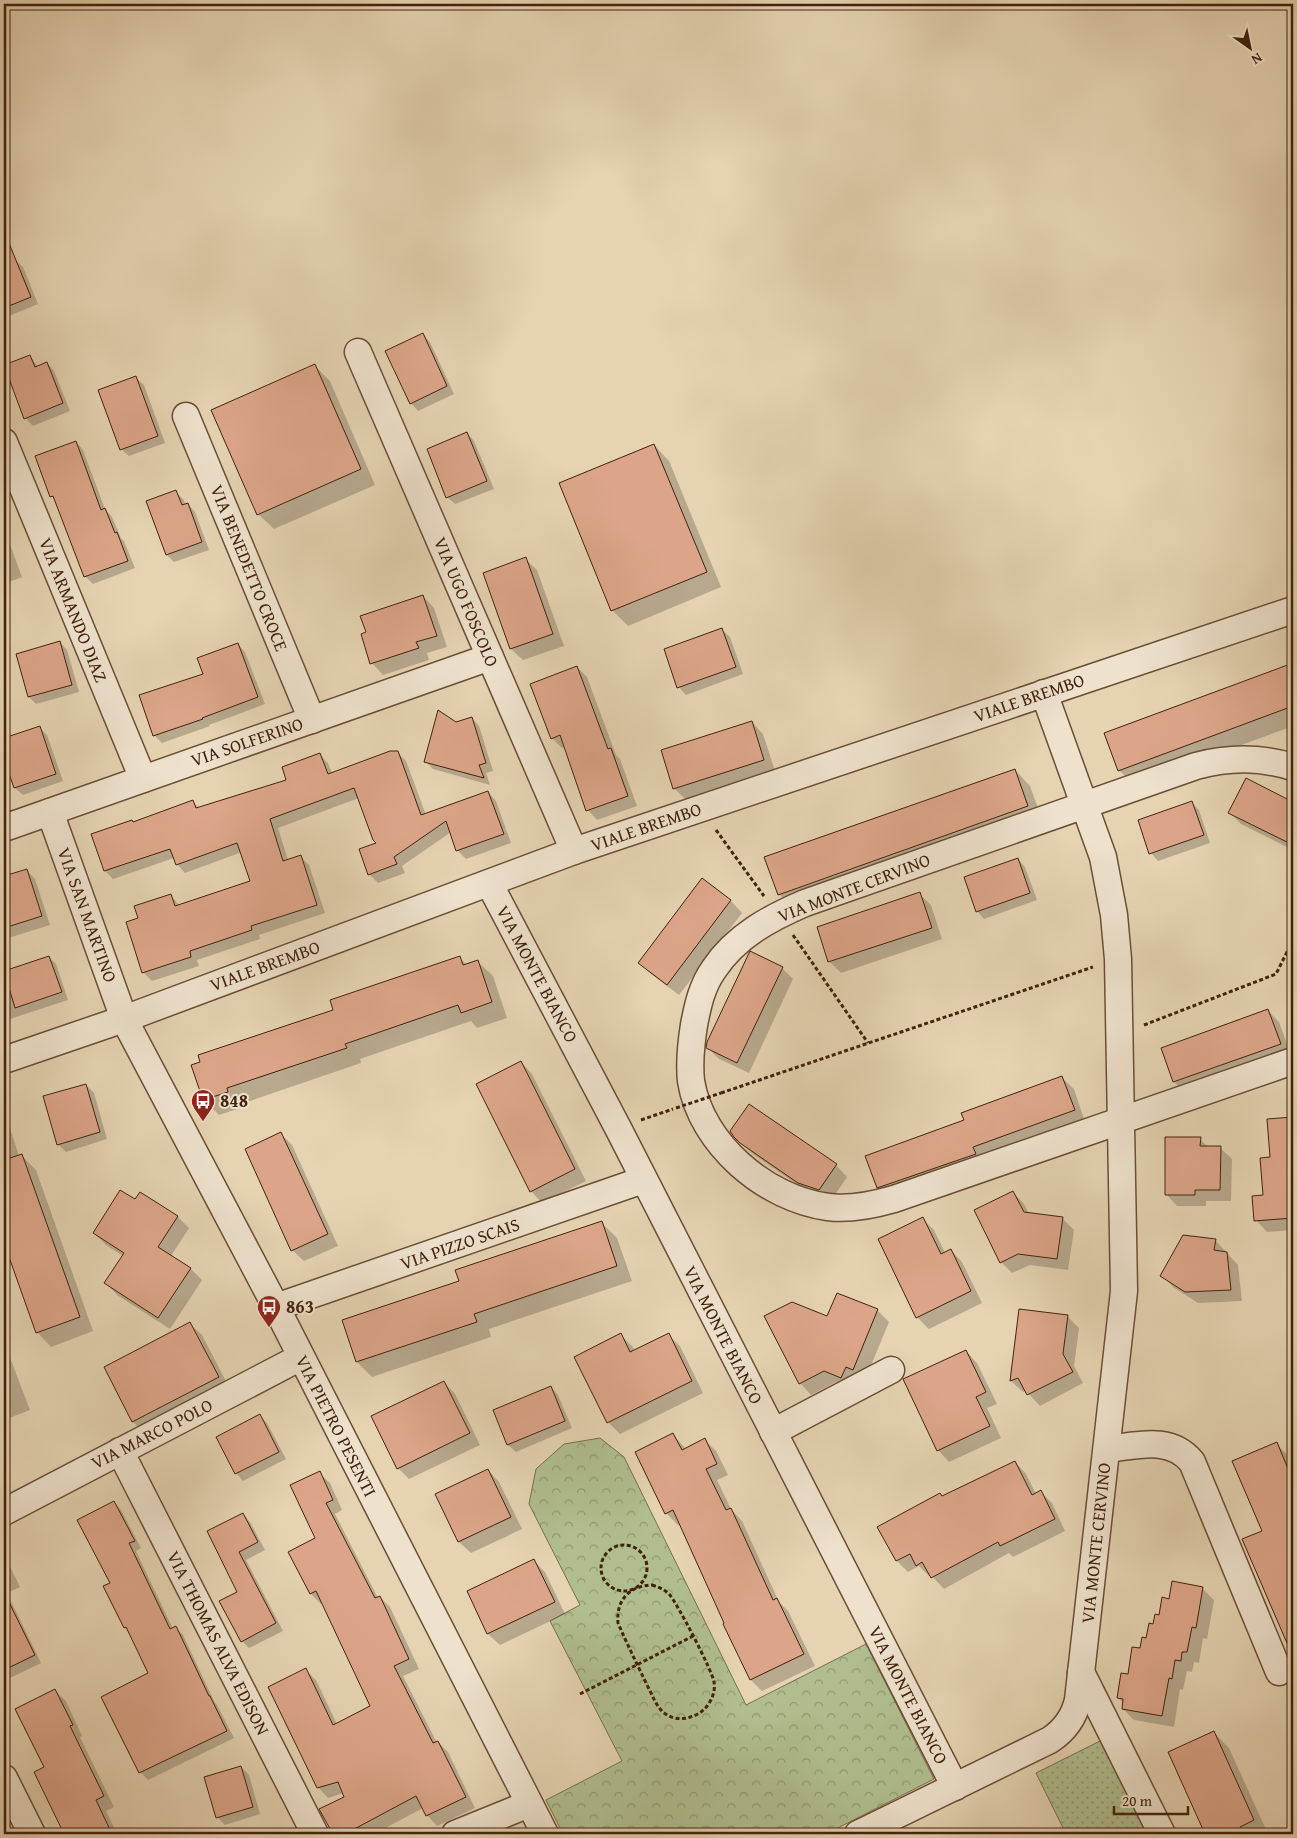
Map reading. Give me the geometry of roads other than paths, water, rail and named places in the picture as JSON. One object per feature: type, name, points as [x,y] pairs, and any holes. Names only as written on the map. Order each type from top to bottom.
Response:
[{"type":"street","name":"VIA UGO FOSCOLO","points":[[358,352],[574,851]]},
{"type":"street","name":"VIA BENEDETTO CROCE","points":[[186,416],[312,720]]},
{"type":"street","name":"VIA ARMANDO DIAZ","points":[[4,442],[143,779]]},
{"type":"street","name":"VIALE BREMBO","points":[[4,1060],[124,1019],[574,851],[1293,610]]},
{"type":"street","name":"VIA SOLFERINO","points":[[4,828],[490,657]]},
{"type":"street","name":"VIA MONTE CERVINO","points":[[858,1834],[1043,1744],[1059,1734],[1073,1717],[1077,1708],[1124,1291],[1118,959],[1114,915],[1107,872],[1044,693]]},
{"type":"street","name":"VIA MONTE CERVINO","points":[[1293,767],[1253,759],[1219,761],[1184,770],[805,903],[778,915],[748,934],[715,967],[700,996],[690,1050],[691,1081],[695,1096],[705,1120],[718,1140],[735,1160],[759,1179],[788,1196],[827,1207],[856,1207],[881,1203],[1293,1061]]},
{"type":"street","name":"VIA SAN MARTINO","points":[[50,812],[124,1019]]},
{"type":"street","name":"VIA MONTE BIANCO","points":[[490,883],[618,1128],[955,1787]]},
{"type":"street","name":"VIA PIETRO PESENTI","points":[[124,1019],[276,1307],[544,1834]]},
{"type":"street","name":"VIA PIZZO SCAIS","points":[[276,1307],[643,1180]]},
{"type":"street","name":"VIA MARCO POLO","points":[[4,1512],[301,1357]]},
{"type":"street","points":[[773,1432],[891,1370]]},
{"type":"street","points":[[1107,1449],[1165,1444],[1181,1450],[1192,1462],[1279,1672]]},
{"type":"street","name":"VIA THOMAS ALVA EDISON","points":[[120,1451],[315,1834]]},
{"type":"street","points":[[1081,1672],[1162,1834]]},
{"type":"street","points":[[4,1778],[32,1834]]},
{"type":"street","points":[[454,1834],[529,1804]]},
{"type":"place","name":"848","points":[[203,1122]]},
{"type":"place","name":"863","points":[[269,1328]]}]
